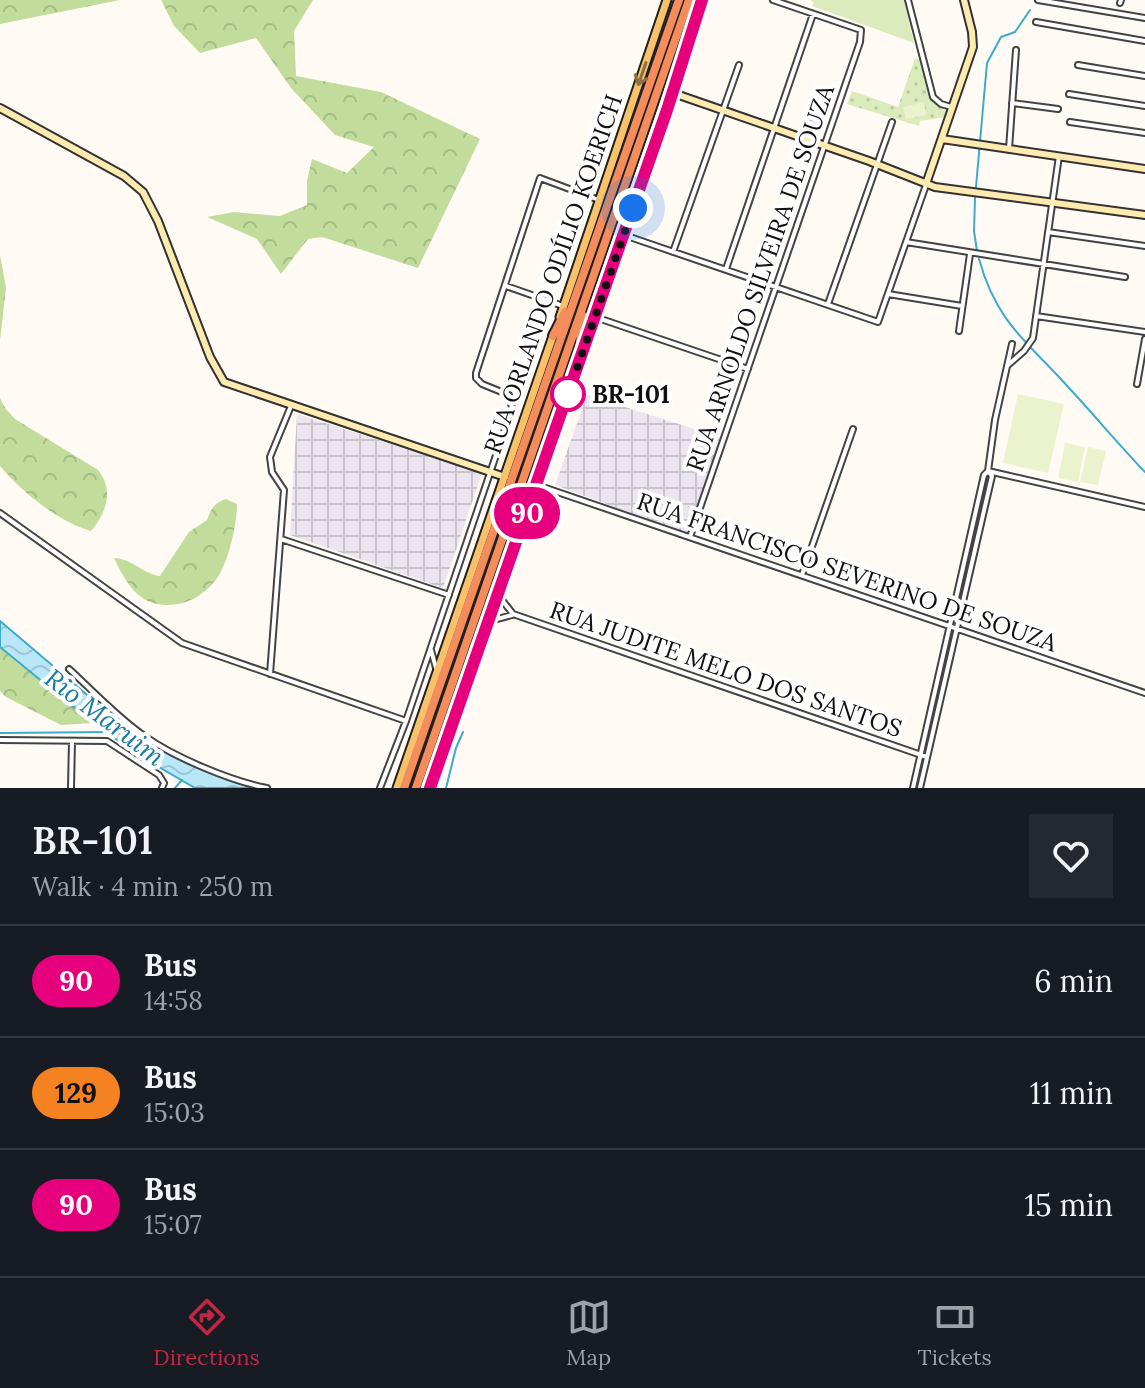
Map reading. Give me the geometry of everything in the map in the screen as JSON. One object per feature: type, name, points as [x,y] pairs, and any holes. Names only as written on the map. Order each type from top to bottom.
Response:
[{"type":"highway","points":[[404,788],[679,0]]},
{"type":"highway","points":[[416,788],[689,0]]},
{"type":"highway","points":[[553,336],[581,279]]},
{"type":"highway","points":[[577,369],[584,303]]},
{"type":"main road","name":"RUA ORLANDO ODÍLIO KOERICH","points":[[397,788],[667,0]]},
{"type":"main road","points":[[430,788],[624,235],[702,0]]},
{"type":"main road","points":[[926,184],[973,47],[964,0]]},
{"type":"main road","points":[[673,93],[877,163],[926,184],[971,193],[1145,215]]},
{"type":"main road","points":[[0,108],[138,186],[158,221],[220,378],[230,385],[505,477]]},
{"type":"main road","points":[[942,139],[1145,169]]},
{"type":"street","points":[[726,270],[813,14],[773,0]]},
{"type":"street","points":[[908,0],[933,97],[953,108]]},
{"type":"street","points":[[1038,0],[1145,18]]},
{"type":"street","name":"RUA ARNOLDO SILVEIRA DE SOUZA","points":[[690,537],[858,49],[861,30],[813,14]]},
{"type":"street","points":[[1036,22],[1145,41]]},
{"type":"street","points":[[1009,149],[1016,50]]},
{"type":"street","points":[[673,252],[739,65]]},
{"type":"street","points":[[1078,65],[1145,76]]},
{"type":"street","points":[[1069,94],[1145,106]]},
{"type":"street","points":[[1012,103],[1058,109]]},
{"type":"street","points":[[828,304],[892,122]]},
{"type":"street","points":[[1070,122],[1145,133]]},
{"type":"street","points":[[1008,365],[1031,342],[1059,156]]},
{"type":"street","points":[[380,788],[406,721],[512,408],[512,400],[506,393],[482,384],[476,378],[477,368],[540,178],[599,200]]},
{"type":"street","points":[[624,235],[878,322],[926,184]]},
{"type":"street","points":[[1048,232],[1145,246]]},
{"type":"street","points":[[906,242],[1125,277]]},
{"type":"street","points":[[959,331],[970,254]]},
{"type":"street","points":[[506,286],[563,306]]},
{"type":"street","points":[[888,294],[962,306]]},
{"type":"street","points":[[1036,316],[1145,332]]},
{"type":"street","points":[[595,317],[748,369]]},
{"type":"street","points":[[1137,384],[1145,339]]},
{"type":"street","points":[[920,788],[938,693],[978,527],[984,475],[988,471],[995,420],[1012,344]]},
{"type":"street","points":[[270,674],[284,490],[272,472],[270,457],[291,406]]},
{"type":"street","points":[[802,575],[853,429]]},
{"type":"street","points":[[988,471],[1145,507]]},
{"type":"street","name":"RUA FRANCISCO SEVERINO DE SOUZA","points":[[537,485],[1145,693]]},
{"type":"street","points":[[0,513],[170,636],[209,654],[406,721]]},
{"type":"street","points":[[281,539],[449,595]]},
{"type":"street","name":"RUA JUDITE MELO DOS SANTOS","points":[[498,595],[513,614]]},
{"type":"street","name":"RUA JUDITE MELO DOS SANTOS","points":[[488,623],[503,615],[513,614],[924,756]]},
{"type":"street","points":[[431,647],[437,672]]},
{"type":"street","points":[[69,669],[140,733],[161,747],[240,782],[267,788]]},
{"type":"street","points":[[0,740],[111,743],[162,778],[162,788]]},
{"type":"street","points":[[71,788],[72,741]]},
{"type":"street","points":[[913,788],[924,756]]},
{"type":"shaded area","points":[[815,91],[833,97],[818,137],[800,131]]},
{"type":"shaded area","points":[[587,395],[720,437],[688,534],[555,485]]},
{"type":"shaded area","points":[[297,414],[482,473],[443,588],[290,535]]},
{"type":"green space","points":[[0,0],[120,0],[0,24]]},
{"type":"green space","points":[[161,0],[313,0],[294,31],[296,76],[381,92],[480,139],[418,268],[322,237],[308,239],[281,274],[257,239],[207,217],[234,212],[280,216],[307,205],[307,181],[312,159],[347,173],[374,147],[335,135],[291,88],[256,38],[200,53],[174,26]]},
{"type":"green space","points":[[810,0],[904,0],[914,43],[812,6],[814,2]]},
{"type":"green space","points":[[915,58],[920,60],[931,98],[941,109],[949,112],[947,117],[920,121],[919,126],[847,104],[852,91],[898,107]]},
{"type":"green space","points":[[924,102],[926,115],[906,119],[903,107]]},
{"type":"green space","points":[[0,255],[6,288],[0,340]]},
{"type":"green space","points":[[1018,394],[1064,404],[1048,473],[1003,463]]},
{"type":"green space","points":[[0,398],[15,419],[98,470],[107,493],[104,509],[91,531],[41,504],[0,466]]},
{"type":"green space","points":[[1065,443],[1085,447],[1078,482],[1058,478]]},
{"type":"green space","points":[[1088,447],[1106,451],[1098,485],[1080,482]]},
{"type":"green space","points":[[226,499],[237,504],[231,544],[220,574],[203,593],[183,603],[166,605],[146,600],[131,587],[114,558],[160,576],[189,532],[207,520],[214,507]]},
{"type":"green space","points":[[0,647],[93,723],[61,725],[6,697],[0,691]]},
{"type":"water","name":"Rio Maruim","points":[[0,621],[112,716],[150,743],[171,755],[252,788],[195,788],[140,756],[93,723],[0,647]]},
{"type":"waterway","points":[[977,251],[975,198],[987,63],[1001,37],[1015,32],[1030,10]]},
{"type":"waterway","points":[[979,259],[995,300],[1016,331],[1145,472]]},
{"type":"waterway","name":"Rio Maruim","points":[[0,733],[111,732]]},
{"type":"waterway","points":[[446,788],[463,732]]},
{"type":"waterway","points":[[175,788],[182,780]]},
{"type":"bus line","name":"90","points":[[430,788],[667,110],[702,0]]},
{"type":"place","name":"BR-101","points":[[568,394]]},
{"type":"route","points":[[568,394],[633,208]]}]
